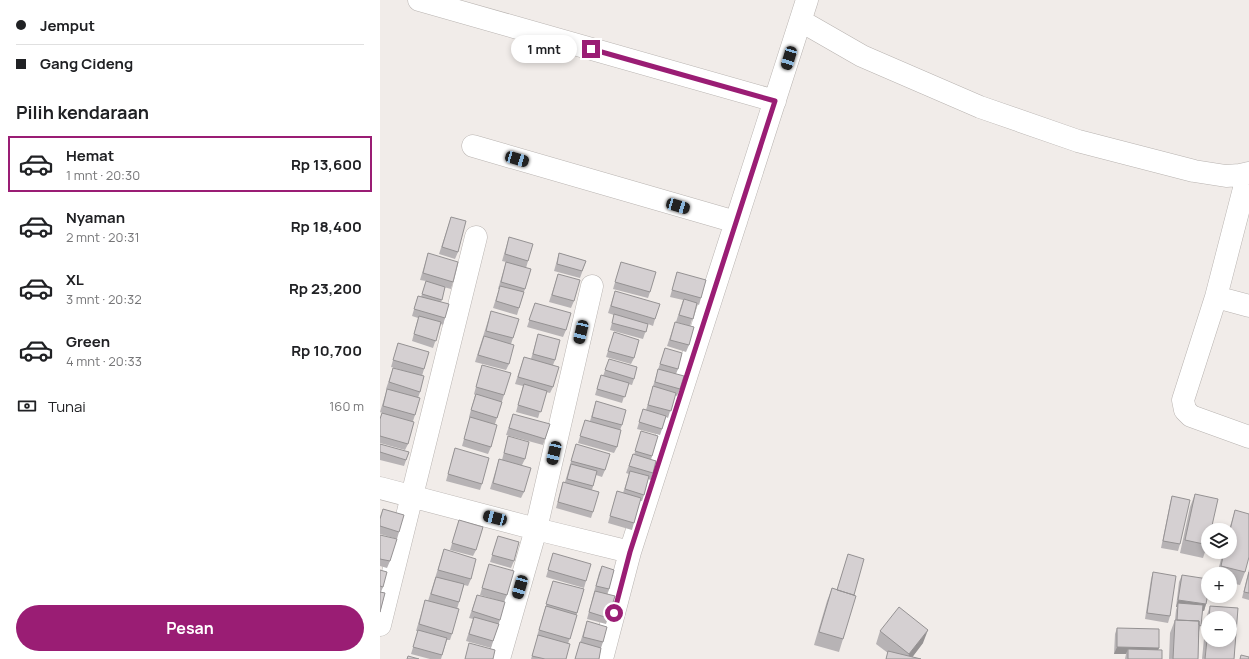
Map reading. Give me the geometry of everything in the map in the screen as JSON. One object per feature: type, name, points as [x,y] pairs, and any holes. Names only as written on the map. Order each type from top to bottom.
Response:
[{"type":"street","points":[[419,0],[775,101]]},
{"type":"street","points":[[602,659],[630,552],[807,0]]},
{"type":"street","points":[[801,21],[862,56],[896,71],[980,107],[1071,138],[1194,171],[1226,176],[1249,173],[1216,297],[1183,400],[1185,410],[1191,416],[1249,437]]},
{"type":"street","points":[[473,146],[736,222]]},
{"type":"street","points":[[380,625],[476,237]]},
{"type":"street","points":[[499,659],[536,529],[592,286]]},
{"type":"street","points":[[1216,297],[1249,306]]},
{"type":"street","points":[[380,488],[630,552]]},
{"type":"building","points":[[451,217],[466,221],[458,252],[442,247]]},
{"type":"building","points":[[509,237],[533,244],[528,261],[505,254]]},
{"type":"building","points":[[428,253],[458,262],[453,282],[423,273]]},
{"type":"building","points":[[559,253],[586,261],[582,271],[557,264]]},
{"type":"building","points":[[506,262],[531,269],[525,289],[501,282]]},
{"type":"building","points":[[621,262],[656,272],[650,292],[615,282]]},
{"type":"building","points":[[677,272],[706,280],[701,298],[672,290]]},
{"type":"building","points":[[558,274],[580,280],[574,301],[552,295]]},
{"type":"building","points":[[426,281],[445,287],[442,300],[422,294]]},
{"type":"building","points":[[500,286],[524,292],[519,308],[496,301]]},
{"type":"building","points":[[615,291],[660,304],[655,319],[611,306]]},
{"type":"building","points":[[418,296],[449,304],[445,318],[414,309]]},
{"type":"building","points":[[684,299],[697,303],[693,319],[679,315]]},
{"type":"building","points":[[535,303],[571,313],[566,330],[529,320]]},
{"type":"building","points":[[491,311],[519,319],[513,338],[486,331]]},
{"type":"building","points":[[614,314],[648,324],[646,332],[612,323]]},
{"type":"building","points":[[419,316],[441,322],[436,341],[414,334]]},
{"type":"building","points":[[675,322],[694,327],[689,345],[670,340]]},
{"type":"building","points":[[614,332],[639,340],[634,358],[608,351]]},
{"type":"building","points":[[538,334],[560,340],[555,360],[533,354]]},
{"type":"building","points":[[484,336],[514,345],[509,364],[478,355]]},
{"type":"building","points":[[398,343],[429,352],[424,369],[393,360]]},
{"type":"building","points":[[665,348],[682,353],[678,369],[660,364]]},
{"type":"building","points":[[524,357],[559,367],[553,387],[518,377]]},
{"type":"building","points":[[609,359],[637,367],[634,379],[605,370]]},
{"type":"building","points":[[482,365],[511,373],[504,395],[476,387]]},
{"type":"building","points":[[393,368],[424,376],[420,392],[389,382]]},
{"type":"building","points":[[658,369],[684,376],[680,389],[655,382]]},
{"type":"building","points":[[601,375],[629,383],[625,397],[597,389]]},
{"type":"building","points":[[524,384],[547,391],[541,412],[518,405]]},
{"type":"building","points":[[653,386],[676,393],[671,411],[648,405]]},
{"type":"building","points":[[387,389],[420,398],[415,415],[383,406]]},
{"type":"building","points":[[476,394],[502,402],[497,418],[471,410]]},
{"type":"building","points":[[596,401],[626,410],[622,425],[592,417]]},
{"type":"building","points":[[643,409],[666,416],[662,429],[639,422]]},
{"type":"building","points":[[382,413],[414,422],[408,444],[380,436],[380,419]]},
{"type":"building","points":[[513,414],[550,424],[545,439],[509,428]]},
{"type":"building","points":[[470,417],[497,425],[491,447],[464,439]]},
{"type":"building","points":[[585,420],[621,430],[617,447],[580,436]]},
{"type":"building","points":[[641,431],[658,436],[652,456],[635,451]]},
{"type":"building","points":[[508,436],[529,442],[525,459],[504,453]]},
{"type":"building","points":[[380,444],[409,452],[406,460],[380,452]]},
{"type":"building","points":[[576,444],[610,454],[605,470],[571,461]]},
{"type":"building","points":[[455,448],[489,458],[482,484],[448,474]]},
{"type":"building","points":[[633,454],[656,461],[653,473],[629,466]]},
{"type":"building","points":[[499,459],[531,468],[524,492],[493,483]]},
{"type":"building","points":[[571,464],[597,471],[593,486],[567,479]]},
{"type":"building","points":[[630,471],[649,476],[644,495],[625,489]]},
{"type":"building","points":[[563,482],[599,492],[593,512],[558,502]]},
{"type":"building","points":[[617,491],[641,498],[634,523],[610,516]]},
{"type":"building","points":[[1195,494],[1218,499],[1213,523],[1201,523],[1201,543],[1185,540]]},
{"type":"building","points":[[1172,496],[1190,500],[1180,544],[1163,541]]},
{"type":"building","points":[[383,509],[404,515],[399,532],[380,526],[380,519]]},
{"type":"building","points":[[1235,510],[1249,514],[1249,557],[1245,572],[1237,570],[1237,567],[1221,566],[1222,559],[1237,559],[1237,523],[1232,523]]},
{"type":"building","points":[[459,520],[483,527],[476,550],[452,543]]},
{"type":"building","points":[[380,535],[397,539],[390,561],[380,559]]},
{"type":"building","points":[[498,536],[519,542],[514,561],[492,555]]},
{"type":"building","points":[[444,549],[476,559],[471,579],[438,570]]},
{"type":"building","points":[[553,553],[591,564],[586,581],[548,570]]},
{"type":"building","points":[[848,554],[864,559],[854,595],[837,590]]},
{"type":"building","points":[[489,564],[514,571],[507,595],[482,588]]},
{"type":"building","points":[[602,566],[614,570],[609,589],[596,586]]},
{"type":"building","points":[[380,570],[387,572],[383,587],[380,586]]},
{"type":"building","points":[[1153,572],[1176,576],[1170,616],[1147,613]]},
{"type":"building","points":[[1249,572],[1249,593],[1244,592]]},
{"type":"building","points":[[1182,575],[1201,578],[1201,603],[1206,604],[1178,600]]},
{"type":"building","points":[[436,577],[464,584],[459,602],[431,594]]},
{"type":"building","points":[[553,581],[584,589],[577,613],[546,604]]},
{"type":"building","points":[[832,588],[856,596],[843,639],[819,632]]},
{"type":"building","points":[[595,591],[615,596],[608,618],[589,612]]},
{"type":"building","points":[[380,592],[385,593],[380,612]]},
{"type":"building","points":[[477,595],[505,602],[500,620],[472,611]]},
{"type":"building","points":[[425,600],[459,609],[452,634],[419,624]]},
{"type":"building","points":[[1178,603],[1203,605],[1202,611],[1201,611],[1201,626],[1199,625],[1199,621],[1177,620]]},
{"type":"building","points":[[546,606],[577,615],[570,639],[539,630]]},
{"type":"building","points":[[1210,606],[1238,608],[1237,621],[1237,611],[1210,611]]},
{"type":"building","points":[[899,607],[928,630],[909,654],[880,631]]},
{"type":"building","points":[[474,617],[499,624],[493,641],[469,634]]},
{"type":"building","points":[[1175,620],[1199,621],[1198,659],[1173,659]]},
{"type":"building","points":[[587,621],[607,627],[603,642],[583,637]]},
{"type":"building","points":[[1117,628],[1159,629],[1159,648],[1117,647]]},
{"type":"building","points":[[418,630],[447,638],[442,655],[413,647]]},
{"type":"building","points":[[538,635],[570,644],[566,659],[545,659],[532,656]]},
{"type":"building","points":[[580,642],[601,648],[599,659],[575,659]]},
{"type":"building","points":[[469,643],[495,650],[493,659],[465,659]]},
{"type":"building","points":[[1206,647],[1235,647],[1234,659],[1205,659]]},
{"type":"building","points":[[1128,649],[1162,650],[1162,659],[1128,659]]},
{"type":"building","points":[[888,651],[921,659],[886,659]]},
{"type":"building","points":[[1241,655],[1249,657],[1249,659],[1240,659]]},
{"type":"building","points":[[408,656],[419,659],[407,659]]},
{"type":"route","points":[[591,49],[775,101],[630,552],[614,613]]}]
